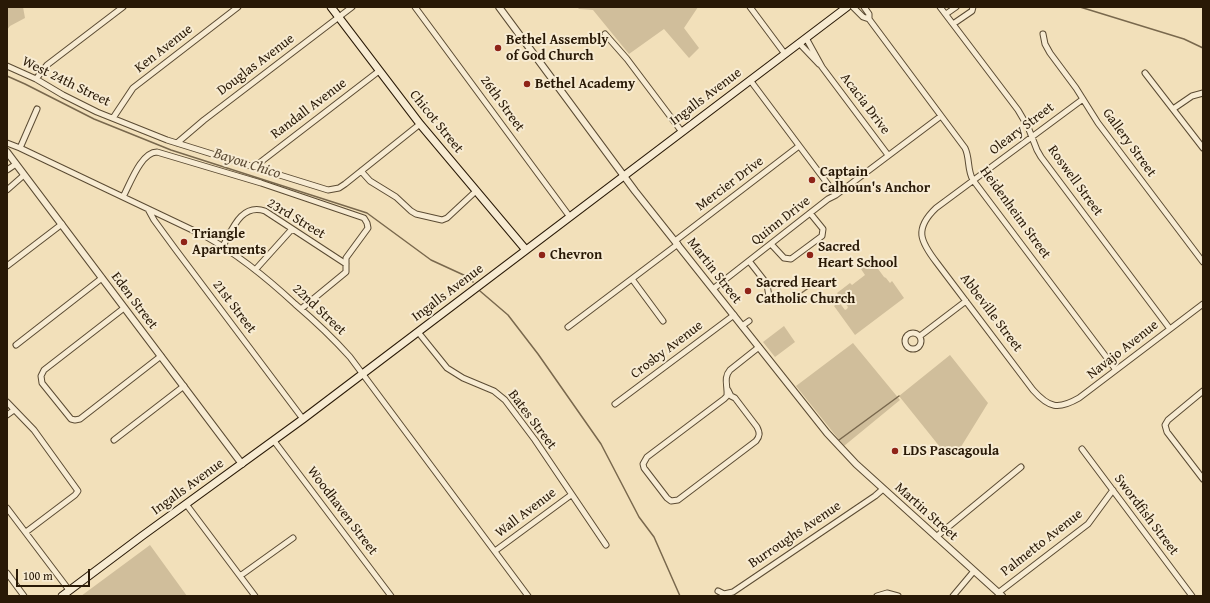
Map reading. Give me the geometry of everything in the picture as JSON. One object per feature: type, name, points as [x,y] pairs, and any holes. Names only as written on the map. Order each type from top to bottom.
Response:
[{"type":"main road","name":"Chicot Street","points":[[331,7],[420,124],[526,250]]},
{"type":"main road","name":"Ingalls Avenue","points":[[62,596],[274,441],[847,7]]},
{"type":"street","points":[[36,79],[47,65],[124,7]]},
{"type":"street","name":"Ken Avenue","points":[[113,118],[133,88],[238,7]]},
{"type":"street","name":"Douglas Avenue","points":[[177,143],[237,94],[352,7]]},
{"type":"street","name":"26th Street","points":[[415,7],[570,217]]},
{"type":"street","name":"Martin Street","points":[[499,7],[624,176],[827,433],[856,464],[1000,594]]},
{"type":"street","points":[[750,7],[785,54]]},
{"type":"street","points":[[853,7],[863,17],[869,19]]},
{"type":"street","name":"Heidenheim Street","points":[[864,7],[869,14],[869,19],[965,148],[969,171],[973,180],[1116,370]]},
{"type":"street","name":"Roswell Street","points":[[940,7],[1018,110],[1028,127],[1037,150],[1048,166],[1170,329]]},
{"type":"street","points":[[946,14],[956,7]]},
{"type":"street","points":[[953,24],[972,11],[973,7]]},
{"type":"street","points":[[605,34],[627,59],[682,132]]},
{"type":"street","name":"Gallery Street","points":[[1043,34],[1045,44],[1050,53],[1083,99],[1098,123],[1203,262]]},
{"type":"street","name":"Acacia Drive","points":[[806,38],[822,67]]},
{"type":"street","name":"Acacia Drive","points":[[799,43],[822,67],[888,155]]},
{"type":"street","name":"West 24th Street","points":[[7,66],[36,79],[63,95],[144,131],[177,143],[328,190],[339,188],[420,124]]},
{"type":"street","name":"Randall Avenue","points":[[256,167],[303,128],[379,71]]},
{"type":"street","points":[[1146,73],[1203,148]]},
{"type":"street","points":[[750,80],[836,195]]},
{"type":"street","points":[[1173,109],[1192,96],[1203,93]]},
{"type":"street","name":"Oleary Street","points":[[923,227],[928,216],[936,208],[1083,99]]},
{"type":"street","points":[[20,148],[38,109]]},
{"type":"street","name":"Quinn Drive","points":[[713,288],[940,116]]},
{"type":"street","name":"22nd Street","points":[[7,143],[223,246],[256,269],[337,342],[363,373],[528,596]]},
{"type":"street","name":"Mercier Drive","points":[[568,327],[632,279],[676,242],[799,146]]},
{"type":"street","name":"Eden Street","points":[[7,152],[242,464]]},
{"type":"street","points":[[123,197],[142,161],[150,153],[157,152],[307,198],[358,215],[366,220],[368,228],[346,258],[347,270],[342,276],[301,309]]},
{"type":"street","points":[[7,170],[16,164]]},
{"type":"street","points":[[361,171],[378,187],[396,197],[411,211],[416,214],[442,220],[447,218],[476,191]]},
{"type":"street","points":[[7,188],[24,175]]},
{"type":"street","name":"21st Street","points":[[148,209],[171,244],[303,419]]},
{"type":"street","name":"23rd Street","points":[[223,246],[243,214],[255,209],[265,212],[346,264]]},
{"type":"street","points":[[771,244],[784,258],[791,259],[822,236],[823,229],[810,213]]},
{"type":"street","points":[[7,266],[62,224]]},
{"type":"street","name":"Abbeville Street","points":[[923,227],[922,233],[924,244],[937,263],[1033,390],[1045,402],[1054,406]]},
{"type":"street","points":[[256,269],[292,229]]},
{"type":"street","points":[[749,261],[767,284],[769,297]]},
{"type":"street","points":[[16,345],[102,278]]},
{"type":"street","points":[[632,279],[663,321]]},
{"type":"street","points":[[920,336],[966,301]]},
{"type":"street","name":"Navajo Avenue","points":[[1054,406],[1065,405],[1075,401],[1203,304]]},
{"type":"street","points":[[124,308],[44,370],[40,376],[42,383],[70,419],[80,419],[161,356]]},
{"type":"street","name":"Crosby Avenue","points":[[615,404],[734,315]]},
{"type":"street","points":[[742,326],[749,321]]},
{"type":"street","name":"Bates Street","points":[[418,332],[447,368],[463,378],[494,391],[505,400],[535,440],[606,545]]},
{"type":"street","points":[[729,394],[645,460],[644,468],[671,501],[678,500],[759,438],[759,430],[735,398],[729,394],[725,380],[730,370],[759,347]]},
{"type":"street","points":[[114,440],[184,386]]},
{"type":"street","points":[[1203,391],[1168,420],[1165,425],[1167,432],[1203,479]]},
{"type":"street","points":[[7,402],[34,430],[78,491],[75,495],[26,532]]},
{"type":"street","points":[[7,415],[14,410]]},
{"type":"street","name":"Woodhaven Street","points":[[274,441],[391,596]]},
{"type":"street","name":"Swordfish Street","points":[[1082,449],[1192,596]]},
{"type":"street","points":[[936,537],[1022,467]]},
{"type":"street","name":"Burroughs Avenue","points":[[718,591],[724,594],[733,592],[875,496],[883,489]]},
{"type":"street","name":"Palmetto Avenue","points":[[1000,594],[1088,524],[1113,490]]},
{"type":"street","name":"Wall Avenue","points":[[495,551],[571,494]]},
{"type":"street","points":[[186,504],[255,596]]},
{"type":"street","points":[[7,508],[69,590]]},
{"type":"street","points":[[240,576],[293,538]]},
{"type":"street","points":[[952,596],[974,571]]},
{"type":"street","points":[[8,576],[24,596]]},
{"type":"street","points":[[876,596],[887,593],[898,596]]},
{"type":"shaded area","points":[[7,7],[23,7],[25,18],[10,26],[7,30]]},
{"type":"shaded area","points":[[577,7],[698,7],[684,28],[699,48],[689,58],[664,29],[629,54],[593,10],[579,9]]},
{"type":"shaded area","points":[[873,262],[890,283],[892,281],[904,298],[855,335],[834,306],[839,302],[845,310],[848,307],[837,293],[850,283],[852,285],[865,275],[861,269],[867,263]]},
{"type":"shaded area","points":[[784,326],[795,342],[775,357],[763,342]]},
{"type":"shaded area","points":[[853,343],[900,400],[844,446],[796,386]]},
{"type":"shaded area","points":[[950,355],[988,403],[959,450],[948,457],[899,396]]},
{"type":"shaded area","points":[[150,545],[187,596],[81,596]]},
{"type":"waterway","points":[[1080,7],[1184,39],[1203,48]]},
{"type":"waterway","name":"Bayou Chico","points":[[7,76],[94,119],[171,150],[367,213],[431,260],[468,277],[473,282]]},
{"type":"waterway","points":[[800,294],[820,280]]},
{"type":"waterway","points":[[480,291],[508,315],[538,354],[601,444],[639,517],[654,537],[680,596]]},
{"type":"waterway","points":[[839,440],[899,396]]},
{"type":"place","name":"Bethel Assembly of God Church","points":[[498,48]]},
{"type":"place","name":"Bethel Academy","points":[[527,84]]},
{"type":"place","name":"Captain Calhoun's Anchor","points":[[812,180]]},
{"type":"place","name":"Triangle Apartments","points":[[184,242]]},
{"type":"place","name":"Chevron","points":[[542,255]]},
{"type":"place","name":"Sacred Heart School","points":[[810,255]]},
{"type":"place","name":"Sacred Heart Catholic Church","points":[[748,291]]},
{"type":"place","name":"LDS Pascagoula","points":[[895,451]]}]
